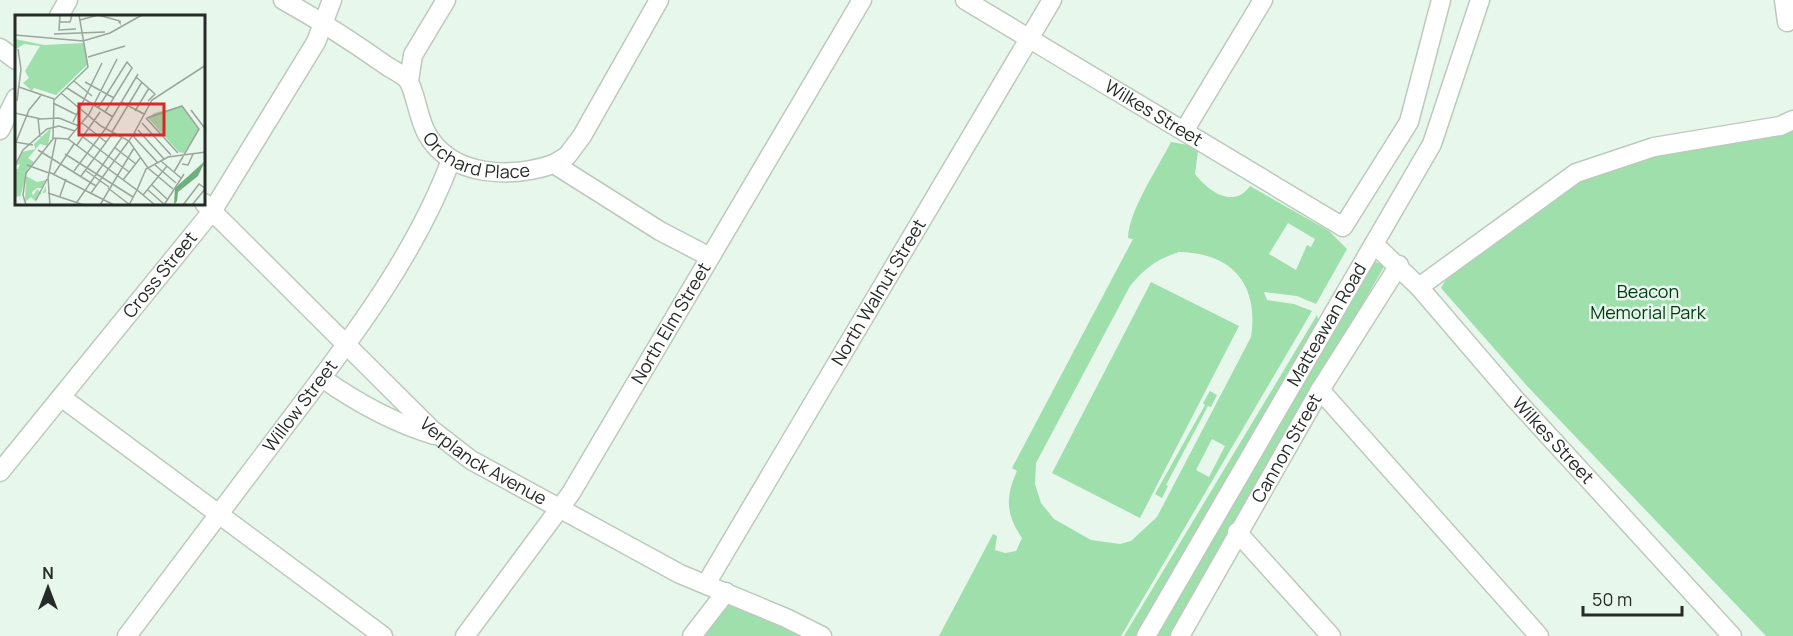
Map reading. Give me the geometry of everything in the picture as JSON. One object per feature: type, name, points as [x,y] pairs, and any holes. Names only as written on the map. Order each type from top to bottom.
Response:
[{"type":"street","points":[[60,15],[68,0]]},
{"type":"street","points":[[283,0],[325,23],[409,81],[412,55],[446,0]]},
{"type":"street","name":"Cross Street","points":[[0,472],[6,454],[61,397],[208,207],[316,42],[332,0]]},
{"type":"street","points":[[554,164],[567,156],[582,136],[659,0]]},
{"type":"street","name":"North Elm Street","points":[[465,636],[561,509],[862,0]]},
{"type":"street","name":"Wilkes Street","points":[[965,0],[1343,227],[1409,122],[1441,0]]},
{"type":"street","name":"North Walnut Street","points":[[706,584],[1052,0]]},
{"type":"street","points":[[1184,131],[1263,0]]},
{"type":"street","name":"Matteawan Road","points":[[1146,636],[1432,144],[1480,0]]},
{"type":"street","points":[[1784,0],[1787,22]]},
{"type":"street","points":[[0,48],[15,59]]},
{"type":"street","name":"Orchard Place","points":[[409,81],[425,132],[436,150],[451,160],[480,170],[507,173],[531,172],[554,164],[660,231],[710,256]]},
{"type":"street","points":[[0,130],[15,100]]},
{"type":"street","points":[[1419,287],[1576,173],[1654,147],[1780,126],[1793,120]]},
{"type":"street","name":"Willow Street","points":[[127,636],[322,378],[370,310],[418,230],[441,187],[451,160]]},
{"type":"street","name":"Verplanck Avenue","points":[[208,207],[441,437],[471,459],[680,574],[726,592],[822,636]]},
{"type":"street","name":"Wilkes Street","points":[[1374,244],[1399,265],[1515,399],[1732,636]]},
{"type":"street","name":"Cannon Street","points":[[1180,636],[1320,390],[1399,265]]},
{"type":"street","points":[[322,378],[354,400],[418,430],[441,437]]},
{"type":"street","points":[[1320,390],[1539,636]]},
{"type":"street","points":[[61,397],[383,636]]},
{"type":"street","points":[[1238,532],[1331,636]]},
{"type":"street","points":[[692,636],[726,592]]},
{"type":"green space","name":"Beacon Memorial Park","points":[[1793,120],[1793,636],[1766,636],[1528,387],[1441,288],[1445,281],[1576,173]]},
{"type":"green space","points":[[1171,142],[1188,145],[1198,151],[1195,174],[1214,192],[1229,197],[1237,196],[1244,193],[1250,186],[1329,231],[1347,249],[1316,304],[1297,296],[1264,292],[1267,300],[1294,304],[1312,311],[1121,636],[939,636],[993,534],[997,536],[995,550],[1005,553],[1016,551],[1022,538],[1010,514],[1010,489],[1017,471],[1012,468],[1133,239],[1128,238],[1133,215]],"holes":[[[1288,223],[1315,239],[1311,247],[1307,245],[1296,270],[1269,254]],[[1179,252],[1214,258],[1238,275],[1251,302],[1251,337],[1157,517],[1131,541],[1120,544],[1091,540],[1054,519],[1041,503],[1035,484],[1036,463],[1130,286],[1152,265]],[[1212,439],[1225,446],[1209,477],[1196,470]]]},
{"type":"green space","points":[[1376,262],[1385,265],[1171,636],[1155,636],[1372,264]]},
{"type":"green space","points":[[1151,282],[1239,326],[1140,518],[1052,473]]},
{"type":"green space","points":[[1317,315],[1319,322],[1137,636],[1124,636]]},
{"type":"green space","points":[[1210,391],[1217,395],[1211,407],[1208,406],[1166,485],[1168,486],[1162,498],[1155,494],[1205,405],[1203,403]]},
{"type":"green space","points":[[726,592],[805,628],[800,636],[692,636]]}]
